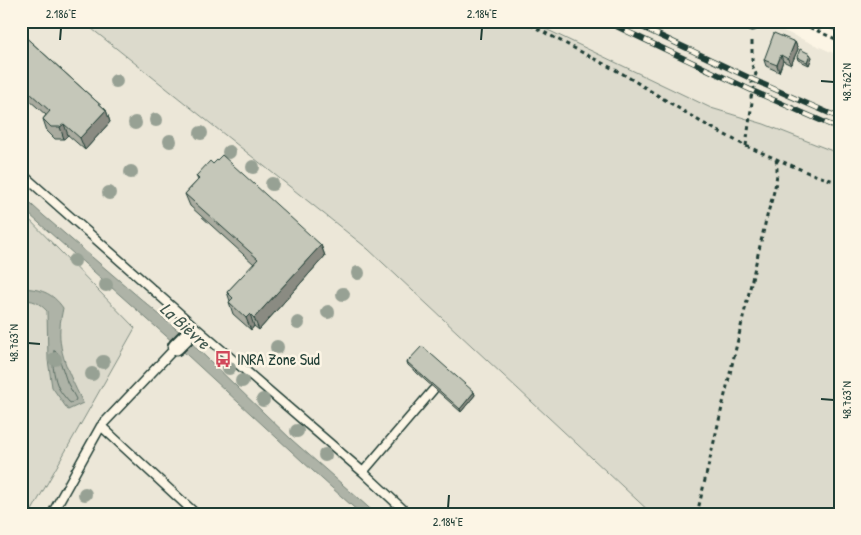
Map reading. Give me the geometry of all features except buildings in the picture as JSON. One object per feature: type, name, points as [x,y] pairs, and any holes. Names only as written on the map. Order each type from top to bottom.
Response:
[{"type":"street","points":[[176,347],[191,331]]},
{"type":"lane","points":[[21,173],[191,331],[363,472],[408,514]]},
{"type":"lane","points":[[52,514],[101,426],[176,347]]},
{"type":"lane","points":[[363,472],[434,390]]},
{"type":"lane","points":[[101,426],[196,514]]},
{"type":"path","points":[[523,21],[623,74],[701,122],[746,146],[809,173],[840,182]]},
{"type":"path","points":[[795,21],[840,42]]},
{"type":"path","points":[[746,146],[752,102],[751,97],[754,88],[752,82],[756,74],[752,65],[752,22]]},
{"type":"path","points":[[697,514],[772,194],[776,186],[778,166],[776,159]]},
{"type":"shaded area","points":[[21,21],[82,21],[368,249],[652,514],[30,514],[135,328],[21,211]]},
{"type":"shaded area","points":[[82,21],[529,21],[711,108],[764,124],[840,154],[840,514],[652,514],[368,249]]},
{"type":"shaded area","points":[[529,21],[761,21],[840,56],[840,154],[764,124],[711,108]]},
{"type":"shaded area","points":[[812,21],[840,21],[840,33]]},
{"type":"shaded area","points":[[21,211],[135,328],[30,514],[21,514]]},
{"type":"water","points":[[21,195],[182,334],[292,440],[376,514],[361,514],[303,462],[174,343],[21,207]]},
{"type":"water","points":[[21,288],[45,292],[63,308],[60,338],[63,357],[83,403],[68,410],[52,387],[48,360],[47,311],[36,302],[21,300]]},
{"type":"railway","points":[[605,21],[753,91],[840,129]]},
{"type":"railway","points":[[629,21],[840,118]]},
{"type":"place","name":"INRA Zone Sud","points":[[223,359]]},
{"type":"water label","name":"La Bièvre","points":[[185,326]]}]
